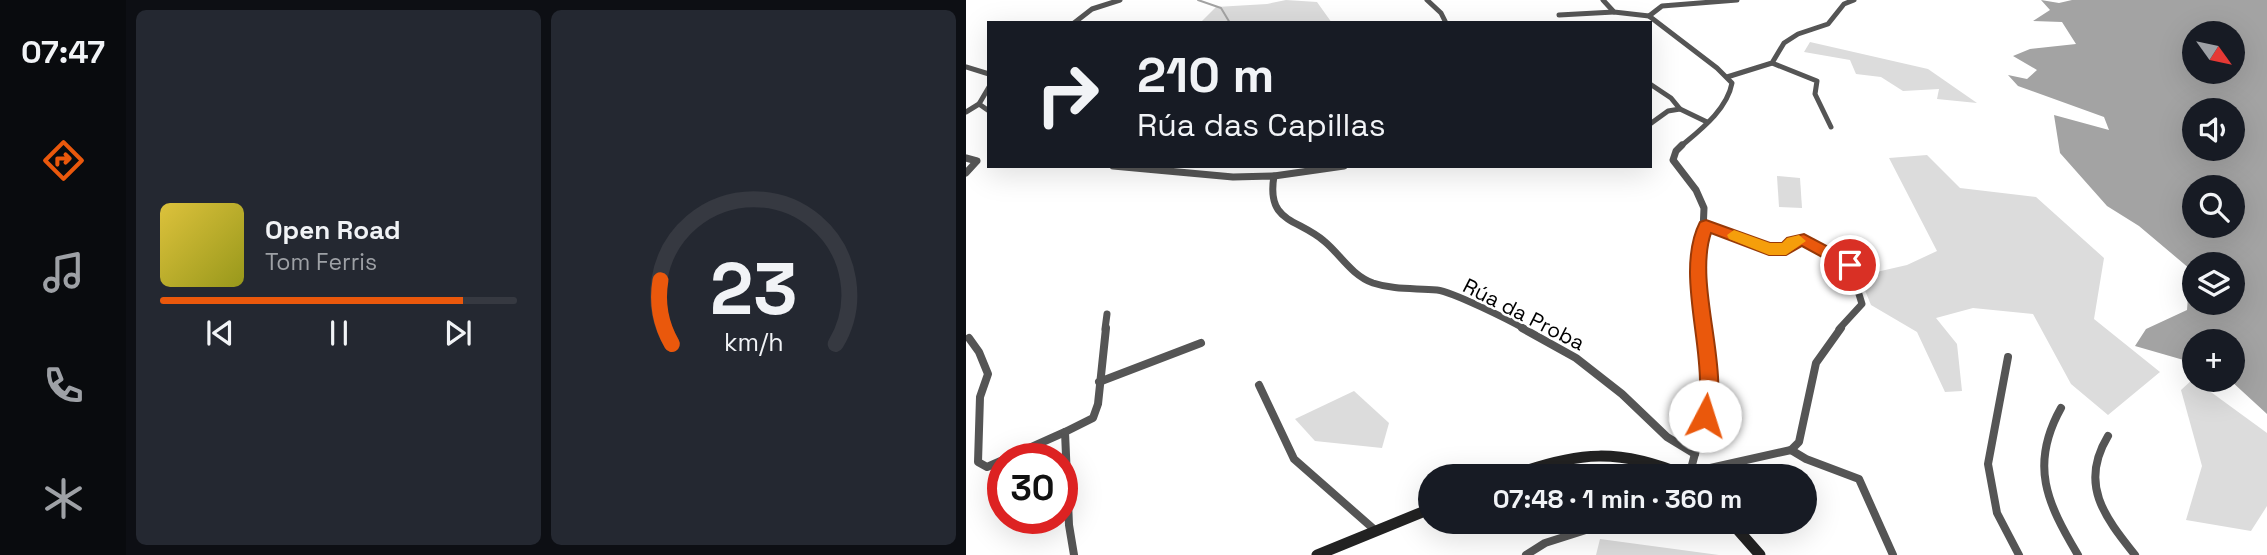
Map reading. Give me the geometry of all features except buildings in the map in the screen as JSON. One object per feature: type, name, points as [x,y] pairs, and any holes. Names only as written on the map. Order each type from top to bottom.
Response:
[{"type":"main road","points":[[1542,464],[1590,453],[1620,455],[1643,464]]},
{"type":"main road","points":[[1317,555],[1418,514]]},
{"type":"main road","points":[[1742,534],[1760,555]]},
{"type":"street","points":[[1092,9],[1097,0]]},
{"type":"street","points":[[1077,21],[1092,9],[1120,0]]},
{"type":"street","points":[[1427,0],[1441,13],[1445,21]]},
{"type":"street","points":[[1603,0],[1614,12]]},
{"type":"street","points":[[1650,16],[1662,6],[1692,1],[1720,4],[1737,0]]},
{"type":"street","points":[[1772,63],[1784,43],[1798,34],[1828,24],[1844,4],[1854,0]]},
{"type":"street","points":[[1559,15],[1614,12],[1650,16],[1732,83],[1732,90],[1707,122],[1676,151],[1673,160],[1698,190],[1706,209],[1706,226],[1699,245],[1708,400],[1692,464]]},
{"type":"street","points":[[1727,77],[1772,63],[1817,81],[1815,94],[1831,127]]},
{"type":"street","points":[[966,67],[987,73]]},
{"type":"street","points":[[1652,85],[1671,98],[1680,109],[1707,122]]},
{"type":"street","points":[[966,112],[979,104],[987,90]]},
{"type":"street","points":[[979,104],[987,110]]},
{"type":"street","points":[[1652,123],[1668,111],[1680,109]]},
{"type":"street","points":[[966,158],[978,163],[966,173]]},
{"type":"street","points":[[1135,168],[1233,177],[1274,176],[1330,168]]},
{"type":"street","name":"Rúa da Proba","points":[[1274,176],[1271,193],[1277,209],[1287,221],[1323,240],[1346,265],[1370,282],[1402,290],[1439,290],[1514,323],[1576,358],[1622,394],[1667,437],[1695,454]]},
{"type":"street","points":[[1706,226],[1769,249],[1786,249],[1793,242],[1804,240],[1850,265],[1862,303],[1816,363],[1798,442],[1791,450],[1727,464]]},
{"type":"street","points":[[1041,443],[1093,418],[1098,404],[1107,314]]},
{"type":"street","points":[[969,338],[979,352],[988,374],[980,397],[978,462],[987,467]]},
{"type":"street","points":[[1099,382],[1201,343]]},
{"type":"street","points":[[2008,357],[1988,464],[1997,513],[2019,555]]},
{"type":"street","points":[[1259,385],[1294,459],[1376,531]]},
{"type":"street","points":[[2061,408],[2050,424],[2043,449],[2042,476],[2054,516],[2078,555]]},
{"type":"street","points":[[1065,432],[1069,525],[1074,555]]},
{"type":"street","points":[[2108,436],[2096,455],[2094,474],[2098,495],[2109,523],[2135,555]]},
{"type":"street","points":[[1791,450],[1806,459],[1859,479],[1893,555]]},
{"type":"street","points":[[1526,555],[1545,543],[1573,534]]},
{"type":"shaded area","points":[[1286,0],[1317,2],[1331,21],[1202,21],[1216,7]]},
{"type":"shaded area","points":[[2041,0],[2059,3],[2072,0],[2267,0],[2267,414],[2243,392],[2245,329],[2182,329],[2182,360],[2135,346],[2146,329],[2182,312],[2182,315],[2245,315],[2245,252],[2182,252],[2182,262],[2139,226],[2107,206],[2060,153],[2054,115],[2109,130],[2104,117],[2018,86],[2008,75],[2027,79],[2037,70],[2013,56],[2030,49],[2076,44],[2062,22],[2033,21],[2050,10]]},
{"type":"shaded area","points":[[1810,42],[1928,69],[1977,103],[1937,99],[1939,89],[1903,91],[1881,77],[1856,74],[1850,60],[1804,52]]},
{"type":"shaded area","points":[[1927,155],[1960,188],[2036,197],[2104,258],[2094,319],[2160,372],[2108,415],[2071,384],[2033,314],[1973,308],[1936,318],[1957,344],[1962,391],[1945,392],[1917,332],[1871,305],[1859,276],[1907,265],[1937,251],[1889,158]]},
{"type":"shaded area","points":[[1777,176],[1800,178],[1802,208],[1779,207]]},
{"type":"shaded area","points":[[2181,390],[2211,392],[2267,433],[2267,506],[2251,531],[2186,520],[2202,466]]},
{"type":"shaded area","points":[[1354,391],[1389,423],[1382,448],[1315,441],[1295,419]]},
{"type":"shaded area","points":[[1600,539],[1719,555],[1596,555]]},
{"type":"waterway","points":[[1198,0],[1221,8],[1229,21]]},
{"type":"slow traffic","points":[[1734,235],[1769,249],[1786,249],[1793,242],[1799,241]]},
{"type":"route","points":[[1705,416],[1709,384],[1700,298],[1699,245],[1706,226],[1769,249],[1786,249],[1793,242],[1804,240],[1850,265]]}]
